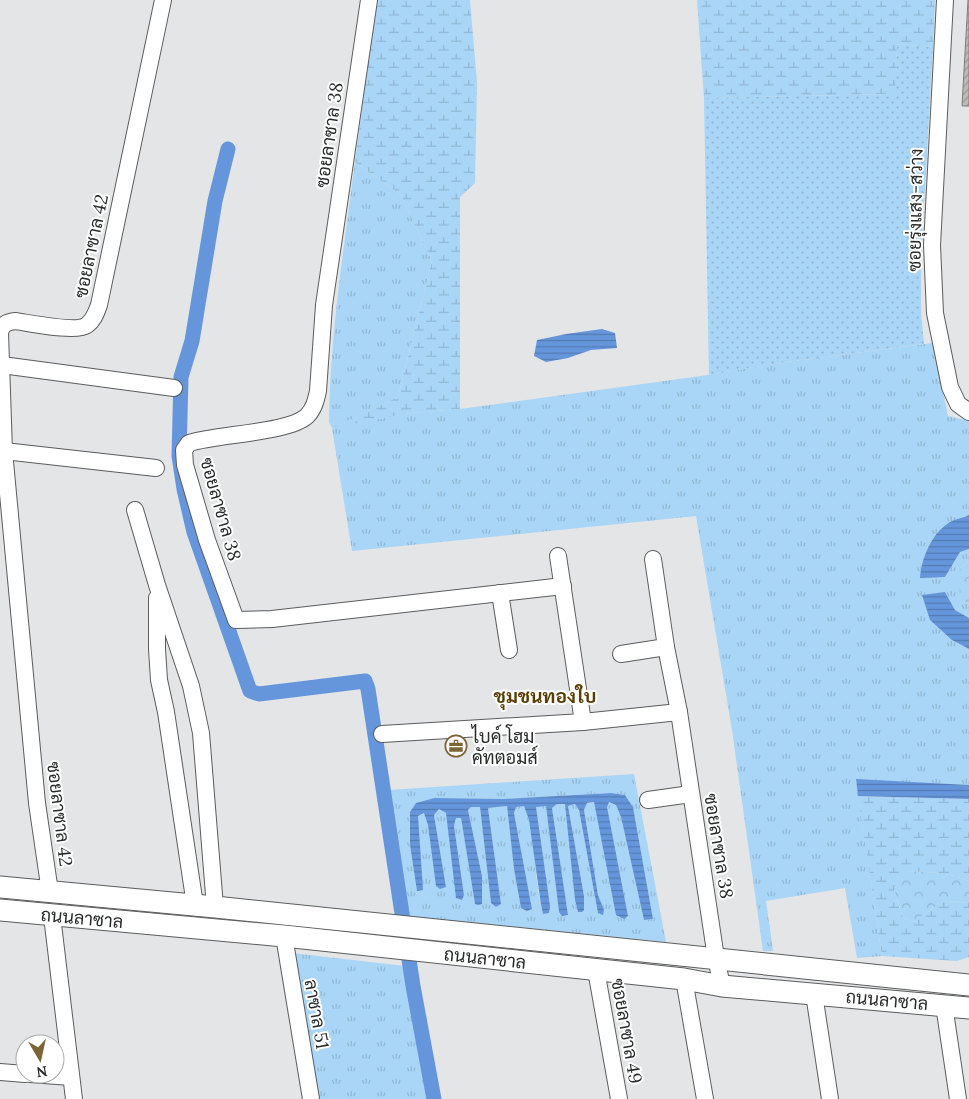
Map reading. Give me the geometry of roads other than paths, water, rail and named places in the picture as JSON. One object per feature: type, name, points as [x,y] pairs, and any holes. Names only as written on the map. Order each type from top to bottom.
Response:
[{"type":"street","name":"ซอยลาซาล 42","points":[[50,892],[37,803],[4,451],[0,333],[2,327],[8,322],[16,321],[69,329],[86,327],[95,317],[163,0]]},
{"type":"street","name":"ซอยลาซาล 38","points":[[369,0],[324,305],[318,391],[315,405],[307,416],[290,426],[189,444],[184,450],[185,465],[207,540],[236,620],[272,619],[563,586]]},
{"type":"street","name":"ซอยรุ่งแสง-สว่าง","points":[[946,0],[932,245],[935,313],[950,387],[958,404],[969,412]]},
{"type":"street","points":[[2,365],[174,388]]},
{"type":"street","points":[[4,451],[156,468]]},
{"type":"street","points":[[135,510],[157,585],[191,686],[201,733],[205,785],[205,906]]},
{"type":"street","points":[[558,556],[583,722]]},
{"type":"street","name":"ซอยลาซาล 38","points":[[653,559],[722,986]]},
{"type":"street","points":[[157,585],[159,680],[178,789],[205,906]]},
{"type":"street","points":[[500,593],[509,650]]},
{"type":"street","points":[[621,654],[666,647]]},
{"type":"street","points":[[382,734],[583,722],[679,712]]},
{"type":"street","points":[[178,789],[205,785]]},
{"type":"street","points":[[648,800],[691,794]]},
{"type":"street","name":"ถนนลาซาล","points":[[0,887],[796,966],[969,986]]},
{"type":"street","name":"ถนนลาซาล","points":[[0,910],[284,936],[684,979],[722,986],[969,1008]]},
{"type":"street","points":[[52,916],[74,1099]]},
{"type":"street","name":"ลาซาล 51","points":[[284,936],[311,1099]]},
{"type":"street","points":[[796,966],[805,993],[830,1099]]},
{"type":"street","name":"ซอยลาซาล 49","points":[[596,970],[619,1099]]},
{"type":"street","points":[[684,979],[705,1099]]},
{"type":"street","points":[[932,981],[962,981],[969,979]]},
{"type":"street","points":[[944,1005],[958,1099]]},
{"type":"street","points":[[0,1072],[15,1073]]},
{"type":"street","points":[[65,1077],[71,1077]]},
{"type":"water","points":[[602,329],[615,333],[617,348],[591,350],[568,358],[546,362],[534,356],[537,340]]},
{"type":"water","points":[[969,515],[969,549],[960,552],[945,577],[920,578],[925,554],[933,539],[950,522]]},
{"type":"water","points":[[945,592],[955,610],[969,618],[969,649],[952,640],[930,620],[922,595]]},
{"type":"water","points":[[856,779],[969,785],[969,799],[858,796]]},
{"type":"water","points":[[611,793],[625,795],[633,807],[653,919],[644,920],[621,817],[616,805],[609,802],[607,807],[628,916],[624,919],[616,915],[594,802],[587,803],[584,810],[598,895],[604,910],[603,915],[598,913],[579,810],[575,804],[568,806],[584,896],[584,910],[582,912],[578,912],[575,900],[565,804],[557,804],[552,808],[568,915],[562,916],[559,912],[546,806],[536,807],[550,906],[549,913],[543,914],[529,820],[524,806],[516,807],[514,813],[532,909],[527,911],[521,908],[514,869],[507,806],[488,808],[501,904],[496,907],[491,903],[480,807],[471,807],[468,810],[482,876],[482,904],[475,904],[461,818],[456,818],[454,826],[464,895],[462,900],[456,898],[446,813],[439,809],[434,815],[446,887],[440,889],[436,886],[428,825],[424,813],[418,816],[423,890],[417,891],[410,845],[410,812],[416,803],[434,798],[503,799]]},
{"type":"waterway","points":[[228,149],[215,201],[192,341],[181,377],[179,456],[184,489],[194,532],[250,691],[259,694],[365,681],[368,689],[413,986],[434,1099]]},
{"type":"place","name":"ไบค์ โฮม คัทตอมส์","points":[[456,746]]},
{"type":"district","name":"ชุมชนทองใบ","points":[[545,696]]}]
